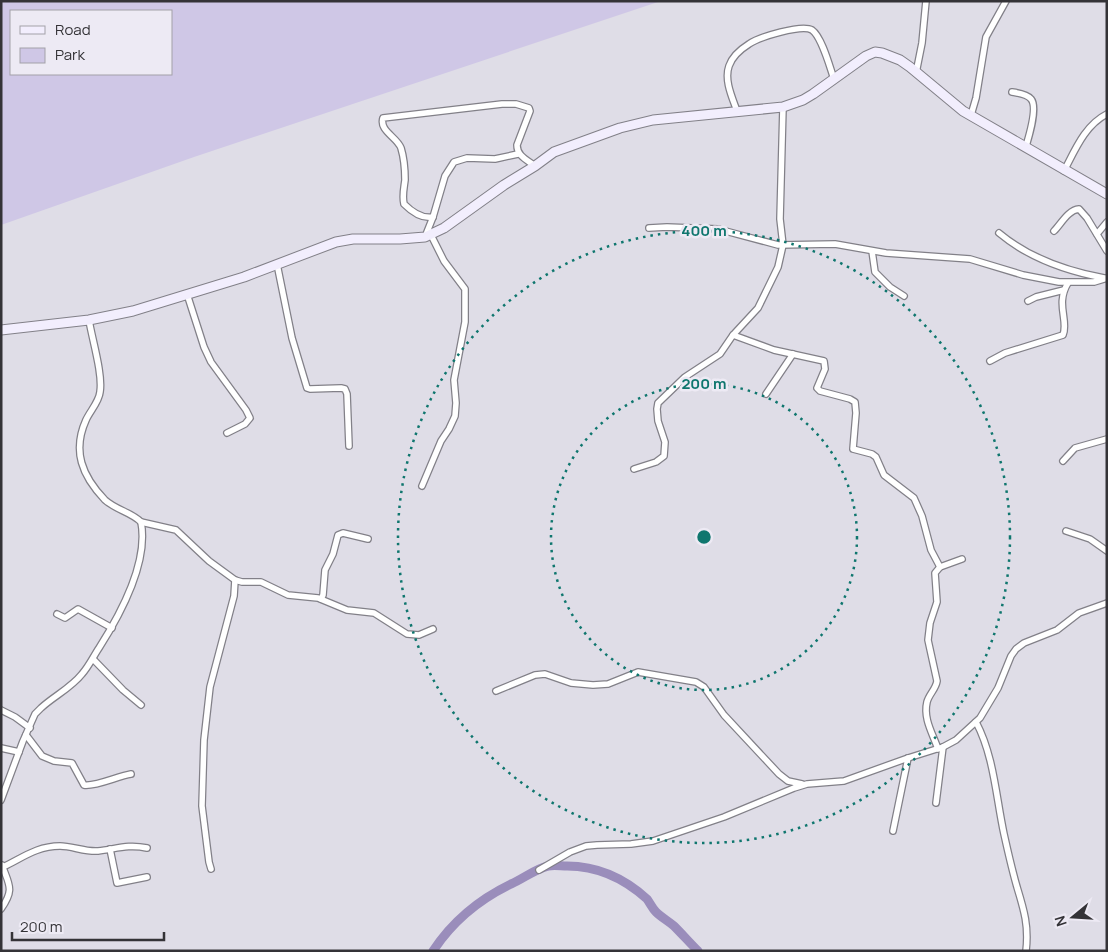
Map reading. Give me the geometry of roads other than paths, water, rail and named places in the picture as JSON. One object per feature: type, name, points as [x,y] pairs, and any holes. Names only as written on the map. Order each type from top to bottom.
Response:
[{"type":"street","points":[[916,73],[922,43],[926,1]]},
{"type":"street","points":[[971,115],[978,90],[986,37],[1006,1]]},
{"type":"street","points":[[737,111],[728,80],[728,67],[741,50],[758,39],[802,28],[810,29],[819,40],[834,79]]},
{"type":"street","points":[[1,330],[89,320],[132,311],[226,283],[336,242],[353,239],[400,239],[428,236],[444,228],[554,152],[633,124],[653,120],[783,106],[804,100],[855,63],[875,52],[882,52],[892,56],[916,73],[954,105],[1026,146],[1064,171],[1107,194]]},
{"type":"street","points":[[1012,92],[1029,97],[1033,103],[1032,123],[1026,146]]},
{"type":"street","points":[[434,217],[426,218],[420,216],[404,204],[405,178],[402,152],[396,140],[384,129],[383,118],[502,104],[524,106],[529,108],[530,111],[516,145],[518,154],[535,166]]},
{"type":"street","points":[[634,469],[656,462],[664,456],[666,450],[658,421],[658,403],[693,370],[716,358],[733,335],[750,318],[765,296],[778,267],[783,245],[780,219],[783,106]]},
{"type":"street","points":[[1064,171],[1084,134],[1095,122],[1107,114]]},
{"type":"street","points":[[428,236],[445,176],[454,162],[467,158],[495,159],[518,154]]},
{"type":"street","points":[[1054,231],[1067,216],[1077,209],[1081,210],[1107,252]]},
{"type":"street","points":[[1097,234],[1107,222]]},
{"type":"street","points":[[649,228],[718,229],[772,244],[835,244],[872,251],[970,259],[1023,275],[1068,283],[1094,282],[1106,278]]},
{"type":"street","points":[[1000,233],[1024,252],[1071,271],[1106,278]]},
{"type":"street","points":[[422,486],[454,416],[456,403],[454,380],[465,322],[465,289],[428,236]]},
{"type":"street","points":[[872,251],[875,272],[890,287],[904,296]]},
{"type":"street","points":[[277,264],[292,338],[307,388],[310,390],[345,389],[347,394],[349,446]]},
{"type":"street","points":[[990,361],[1011,351],[1063,335],[1065,329],[1062,304],[1064,290],[1068,283]]},
{"type":"street","points":[[1028,301],[1064,290]]},
{"type":"street","points":[[187,294],[204,347],[250,418],[246,424],[227,433]]},
{"type":"street","points":[[89,320],[100,380],[100,391],[82,432],[79,450],[81,461],[88,476],[106,500],[115,508],[141,522],[176,530],[209,561],[234,580],[261,582],[288,595],[321,599],[347,610],[374,613],[407,634],[419,635],[433,629]]},
{"type":"street","points":[[733,335],[792,354],[824,361],[826,366],[817,385],[818,390],[855,402],[853,449],[872,454],[876,457],[884,475],[914,498],[922,516],[931,550],[940,567]]},
{"type":"street","points":[[766,394],[792,354]]},
{"type":"street","points":[[1062,461],[1075,448],[1107,439]]},
{"type":"street","points":[[1,800],[35,714],[75,682],[93,659],[112,628],[128,594],[137,567],[142,542],[141,522]]},
{"type":"street","points":[[1066,531],[1090,539],[1107,551]]},
{"type":"street","points":[[321,599],[324,594],[325,570],[338,535],[343,533],[368,539]]},
{"type":"street","points":[[936,803],[941,748],[927,722],[926,705],[937,685],[936,673],[930,653],[928,630],[937,602],[935,573],[940,567],[962,559]]},
{"type":"street","points":[[211,869],[202,806],[204,740],[210,687],[234,596],[234,580]]},
{"type":"street","points":[[496,691],[535,675],[545,674],[571,683],[593,685],[608,684],[638,672],[696,682],[704,687],[724,715],[779,774],[796,784],[824,784],[844,781],[941,748],[956,740],[976,722],[993,698],[1011,656],[1016,649],[1024,643],[1057,630],[1079,613],[1107,603]]},
{"type":"street","points":[[57,614],[65,618],[78,609],[112,628]]},
{"type":"street","points":[[93,659],[123,690],[142,705]]},
{"type":"street","points":[[1,710],[30,728]]},
{"type":"street","points":[[976,722],[994,778],[1006,843],[1025,911],[1027,929],[1026,951]]},
{"type":"street","points":[[26,735],[42,756],[54,761],[72,763],[84,785],[96,785],[110,779],[131,774]]},
{"type":"street","points":[[1,748],[19,752]]},
{"type":"street","points":[[893,830],[908,758]]},
{"type":"street","points":[[539,870],[570,852],[586,846],[597,844],[631,844],[662,838],[724,817],[807,784]]},
{"type":"street","points":[[1,909],[8,899],[10,889],[2,865],[31,852],[61,846],[95,851],[125,846],[147,848]]},
{"type":"street","points":[[110,849],[117,882],[147,877]]},
{"type":"waterway","points":[[433,951],[449,930],[478,904],[500,890],[548,866],[589,868],[610,875],[630,885],[647,899],[653,909],[674,926],[698,951]]}]
